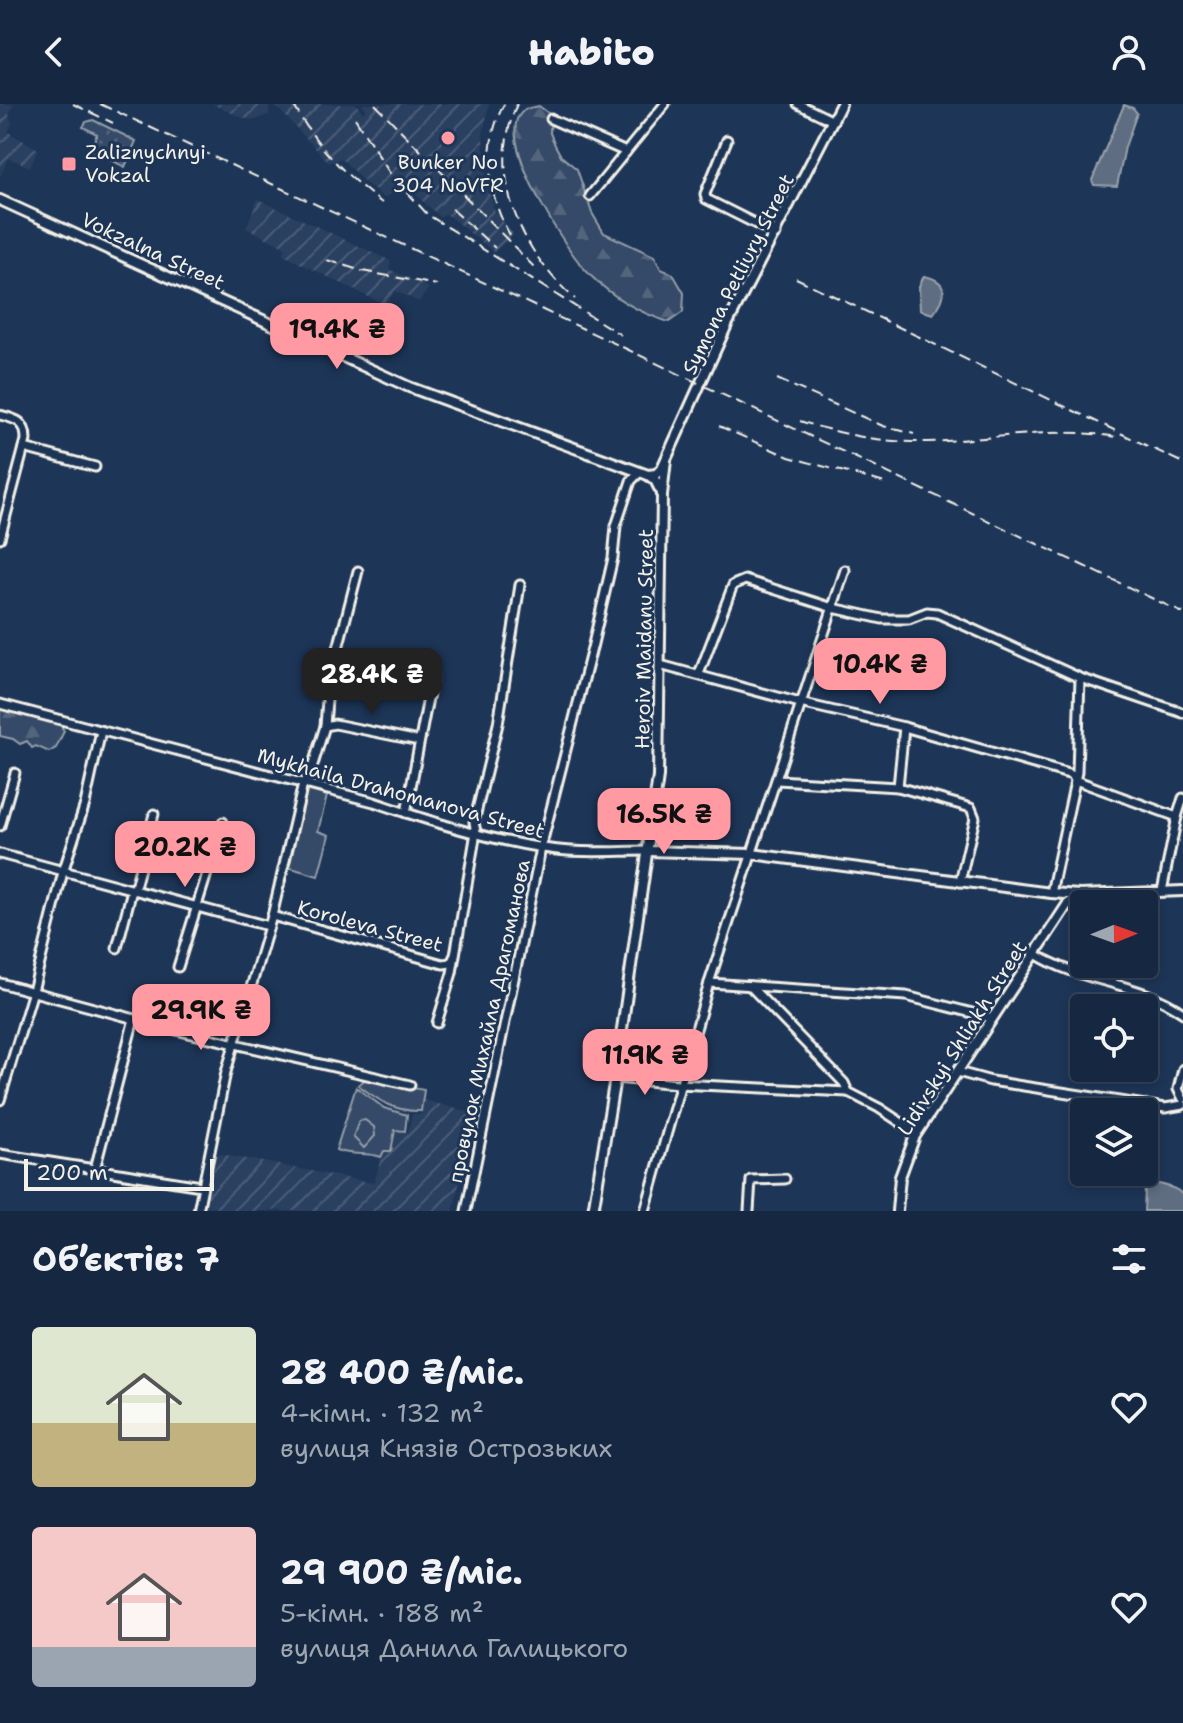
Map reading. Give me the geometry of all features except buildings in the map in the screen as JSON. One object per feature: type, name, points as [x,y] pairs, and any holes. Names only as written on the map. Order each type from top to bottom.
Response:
[{"type":"street","points":[[590,196],[665,104]]},
{"type":"street","points":[[798,104],[833,121]]},
{"type":"street","name":"Symona Petliury Street","points":[[666,460],[726,327],[841,104]]},
{"type":"street","points":[[551,119],[626,152]]},
{"type":"street","points":[[727,140],[705,194],[706,199],[776,234]]},
{"type":"street","name":"Vokzalna Street","points":[[0,200],[403,384],[644,474]]},
{"type":"street","points":[[0,415],[18,420],[26,430],[0,538]]},
{"type":"street","points":[[24,448],[95,467]]},
{"type":"street","points":[[644,474],[656,474],[666,460]]},
{"type":"street","name":"Heroiv Maidanu Street","points":[[593,1211],[658,777],[662,495],[666,460]]},
{"type":"street","points":[[644,474],[655,480],[662,495]]},
{"type":"street","name":"провулок Михайла Драгоманова","points":[[466,1211],[541,848],[613,558],[619,515],[631,481],[644,474]]},
{"type":"street","points":[[645,1211],[678,1084],[709,983],[845,570]]},
{"type":"street","points":[[209,1211],[198,1210],[212,1129],[272,916],[303,784],[312,768],[325,726],[328,687],[358,571]]},
{"type":"street","points":[[699,674],[733,585],[738,581],[755,583],[833,608],[882,619],[909,619],[934,612],[1080,678],[1183,713]]},
{"type":"street","points":[[437,1023],[452,973],[476,832],[474,822],[498,724],[520,585]]},
{"type":"street","points":[[396,661],[428,672],[432,677],[406,813]]},
{"type":"street","points":[[660,665],[904,727],[1072,775],[1075,780],[1177,817]]},
{"type":"street","points":[[1051,893],[1075,780],[1080,678]]},
{"type":"street","name":"Mykhaila Drahomanova Street","points":[[0,704],[541,848],[587,852],[752,854],[1070,894]]},
{"type":"street","points":[[325,726],[335,724],[419,741]]},
{"type":"street","points":[[898,787],[904,727]]},
{"type":"street","points":[[0,1100],[85,804],[101,731]]},
{"type":"street","points":[[0,826],[15,773]]},
{"type":"street","points":[[777,780],[898,787],[971,808],[974,812],[960,882]]},
{"type":"street","points":[[1162,891],[1183,798]]},
{"type":"street","points":[[117,948],[154,814]]},
{"type":"street","points":[[178,967],[223,822]]},
{"type":"street","name":"Koroleva Street","points":[[0,854],[268,926]]},
{"type":"street","name":"Mykhaila Drahomanova Street","points":[[1158,891],[1183,891]]},
{"type":"street","name":"Lidivskyi Shliakh Street","points":[[897,1211],[900,1177],[917,1133],[1070,903]]},
{"type":"street","name":"Koroleva Street","points":[[272,916],[443,964],[451,963],[455,955]]},
{"type":"street","points":[[1034,953],[1051,965],[1165,1000],[1183,1013]]},
{"type":"street","points":[[0,983],[134,1019],[410,1085]]},
{"type":"street","points":[[709,983],[906,996],[992,1018]]},
{"type":"street","points":[[750,986],[844,1083],[848,1092]]},
{"type":"street","points":[[95,1169],[134,1019]]},
{"type":"street","points":[[958,1072],[991,1081],[1165,1108],[1183,1102],[1178,1089],[1183,1069]]},
{"type":"street","points":[[615,1078],[848,1092],[917,1133]]},
{"type":"street","points":[[0,1154],[201,1186]]},
{"type":"street","points":[[749,1211],[751,1180],[785,1179]]},
{"type":"shaded area","points":[[0,104],[14,104],[9,114],[12,124],[8,132],[38,149],[30,167],[8,158],[0,177]]},
{"type":"shaded area","points":[[212,104],[269,104],[269,114],[257,120],[245,119]]},
{"type":"shaded area","points":[[274,104],[356,104],[363,113],[366,109],[362,104],[489,104],[483,135],[486,179],[494,209],[514,235],[494,252],[445,213],[441,218],[403,183],[384,198],[341,158],[329,163]]},
{"type":"shaded area","points":[[1124,105],[1137,113],[1125,147],[1117,186],[1094,185],[1092,180]]},
{"type":"shaded area","points":[[258,199],[391,261],[389,269],[429,288],[419,302],[395,291],[385,305],[283,255],[286,248],[246,228]]},
{"type":"shaded area","points":[[924,276],[938,282],[944,290],[933,314],[920,310],[919,286]]},
{"type":"shaded area","points":[[424,1100],[475,1114],[453,1211],[233,1211],[201,1205],[210,1152],[374,1183],[383,1151],[391,1151],[395,1129],[408,1132],[412,1114],[421,1114]]},
{"type":"shaded area","points":[[1158,1184],[1178,1191],[1183,1196],[1183,1211],[1144,1211],[1145,1189]]},
{"type":"green space","points":[[539,106],[551,115],[550,133],[555,145],[561,156],[577,169],[592,213],[604,233],[654,256],[661,269],[673,274],[684,293],[683,312],[669,322],[637,309],[600,284],[580,264],[553,225],[529,178],[516,135],[520,115],[525,109]]},
{"type":"green space","points":[[93,120],[136,141],[125,167],[90,150],[97,134],[83,127]]},
{"type":"green space","points":[[0,708],[60,724],[64,731],[56,748],[49,752],[36,746],[32,748],[27,741],[20,744],[0,736]]},
{"type":"green space","points":[[307,790],[327,796],[318,831],[329,835],[318,876],[288,867]]},
{"type":"green space","points":[[366,1079],[424,1090],[421,1111],[394,1107],[380,1100],[358,1085]]},
{"type":"green space","points":[[356,1087],[384,1108],[407,1115],[405,1131],[395,1130],[391,1151],[384,1151],[381,1157],[336,1150]]},
{"type":"green space","points":[[365,1120],[374,1127],[375,1136],[364,1148],[353,1137],[359,1121]]},
{"type":"railway","points":[[73,104],[113,123]]},
{"type":"railway","points":[[100,104],[1183,613]]},
{"type":"railway","points":[[293,104],[332,158],[382,203]]},
{"type":"railway","points":[[375,104],[534,267]]},
{"type":"railway","points":[[504,104],[492,136],[490,170],[496,204],[510,235]]},
{"type":"railway","points":[[517,104],[508,131],[505,158],[507,184],[514,210],[538,258],[575,299]]},
{"type":"railway","points":[[355,118],[389,172],[428,215],[621,335]]},
{"type":"railway","points":[[452,209],[495,248]]},
{"type":"railway","points":[[327,260],[362,271],[437,285]]},
{"type":"railway","points":[[796,278],[1183,463]]},
{"type":"railway","points":[[777,379],[883,426],[914,434]]},
{"type":"railway","points":[[800,421],[863,437],[911,442],[1046,433],[1117,437]]},
{"type":"railway","points":[[719,426],[789,457],[885,483]]},
{"type":"place","name":"Bunker No 304 NoVFR","points":[[448,138]]},
{"type":"place","name":"Zaliznychnyi Vokzal","points":[[69,164]]}]
